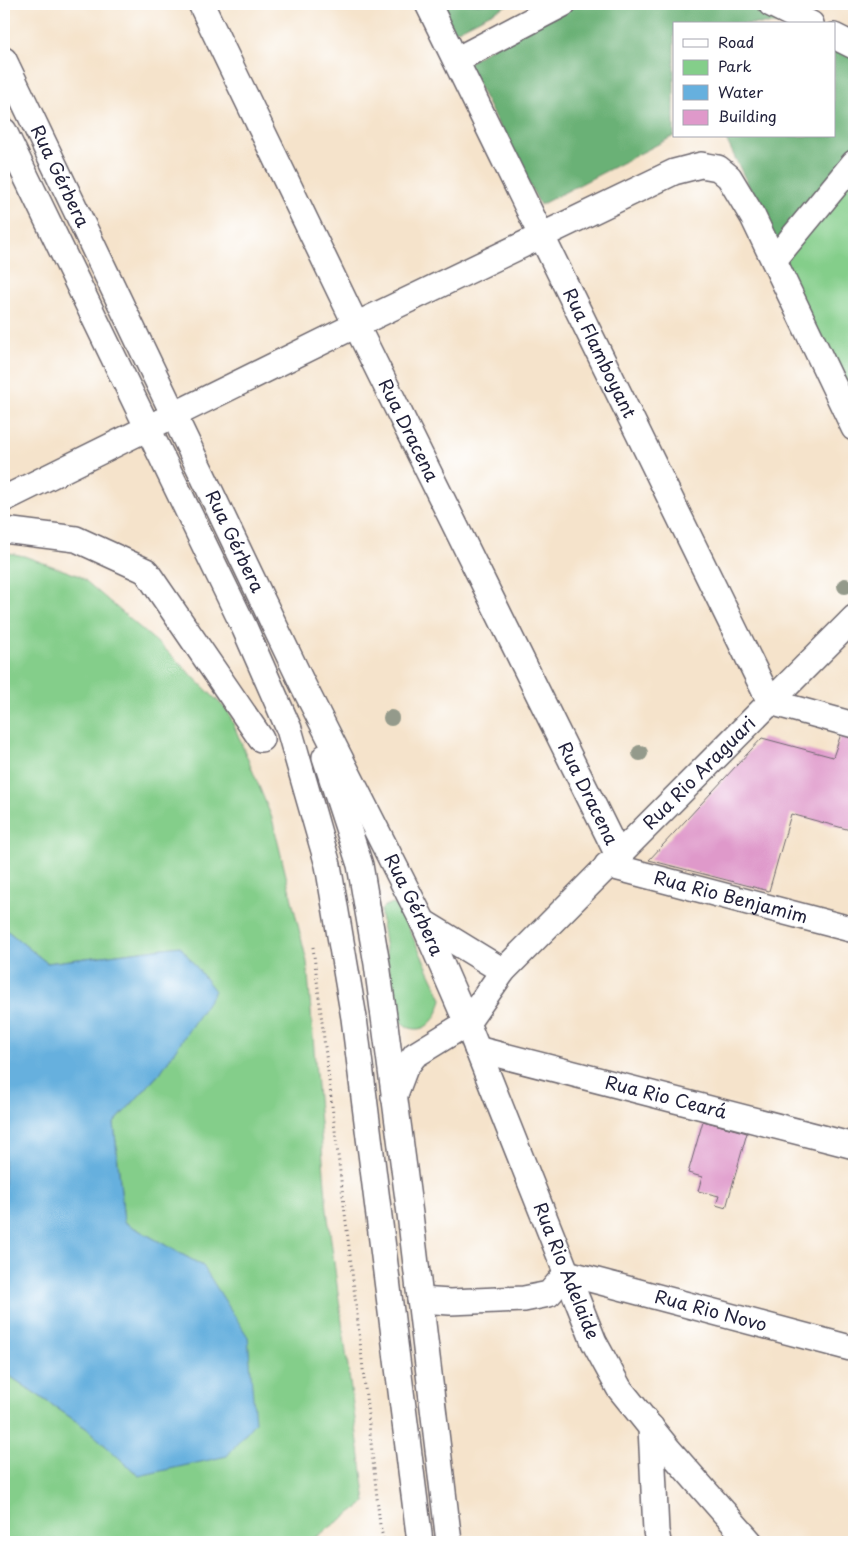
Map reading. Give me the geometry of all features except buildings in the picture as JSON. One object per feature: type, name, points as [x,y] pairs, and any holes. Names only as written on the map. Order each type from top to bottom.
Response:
[{"type":"street","name":"Rua Dracena","points":[[201,4],[613,860]]},
{"type":"street","name":"Rua Flamboyant","points":[[428,4],[770,702]]},
{"type":"street","points":[[456,60],[564,4]]},
{"type":"street","points":[[771,4],[807,22]]},
{"type":"street","points":[[836,37],[854,46]]},
{"type":"street","name":"Rua Gérbera","points":[[4,60],[302,683],[422,922],[467,1023]]},
{"type":"street","name":"Rua Gérbera","points":[[4,131],[245,629],[289,729],[328,865],[354,1018],[420,1542]]},
{"type":"street","points":[[774,260],[854,163]]},
{"type":"street","points":[[4,499],[356,325],[674,172],[701,165],[718,168],[729,177],[753,216],[854,428]]},
{"type":"street","points":[[4,530],[76,540],[146,571],[261,739]]},
{"type":"street","name":"Rua Rio Araguari","points":[[502,972],[854,618]]},
{"type":"street","points":[[302,683],[360,866],[376,964],[394,1097],[449,1542]]},
{"type":"street","points":[[770,702],[854,724]]},
{"type":"street","name":"Rua Rio Benjamim","points":[[613,860],[854,930]]},
{"type":"street","points":[[394,1097],[405,1068],[415,1055],[467,1023],[502,972],[422,922]]},
{"type":"street","name":"Rua Rio Adelaide","points":[[467,1023],[602,1358],[619,1388],[750,1542]]},
{"type":"street","name":"Rua Rio Ceará","points":[[477,1049],[854,1146]]},
{"type":"street","points":[[420,1300],[473,1302],[524,1299],[549,1294],[567,1274]]},
{"type":"street","name":"Rua Rio Novo","points":[[567,1274],[854,1349]]},
{"type":"street","points":[[651,1427],[658,1542]]},
{"type":"path","points":[[313,945],[380,1525],[384,1542]]},
{"type":"green space","points":[[441,4],[509,4],[454,32]]},
{"type":"green space","points":[[558,4],[768,4],[800,22],[673,22],[673,137],[540,205],[467,64]]},
{"type":"green space","points":[[836,41],[854,51],[854,153],[777,245],[726,139],[723,138],[836,138]]},
{"type":"green space","points":[[854,163],[854,428],[774,260]]},
{"type":"green space","points":[[4,552],[24,556],[80,576],[167,651],[228,711],[272,818],[307,962],[327,1210],[366,1502],[309,1542],[4,1542],[4,1372],[86,1428],[139,1476],[203,1266],[124,1222],[114,1123],[160,1073],[180,946],[47,963],[4,928]]},
{"type":"green space","points":[[391,904],[396,905],[400,910],[442,999],[436,1016],[423,1028],[410,1028],[396,1018],[381,916],[381,910]]},
{"type":"water","points":[[4,928],[47,963],[180,946],[215,991],[160,1073],[114,1123],[124,1222],[203,1266],[248,1337],[255,1422],[227,1456],[139,1476],[86,1428],[4,1372]]}]
